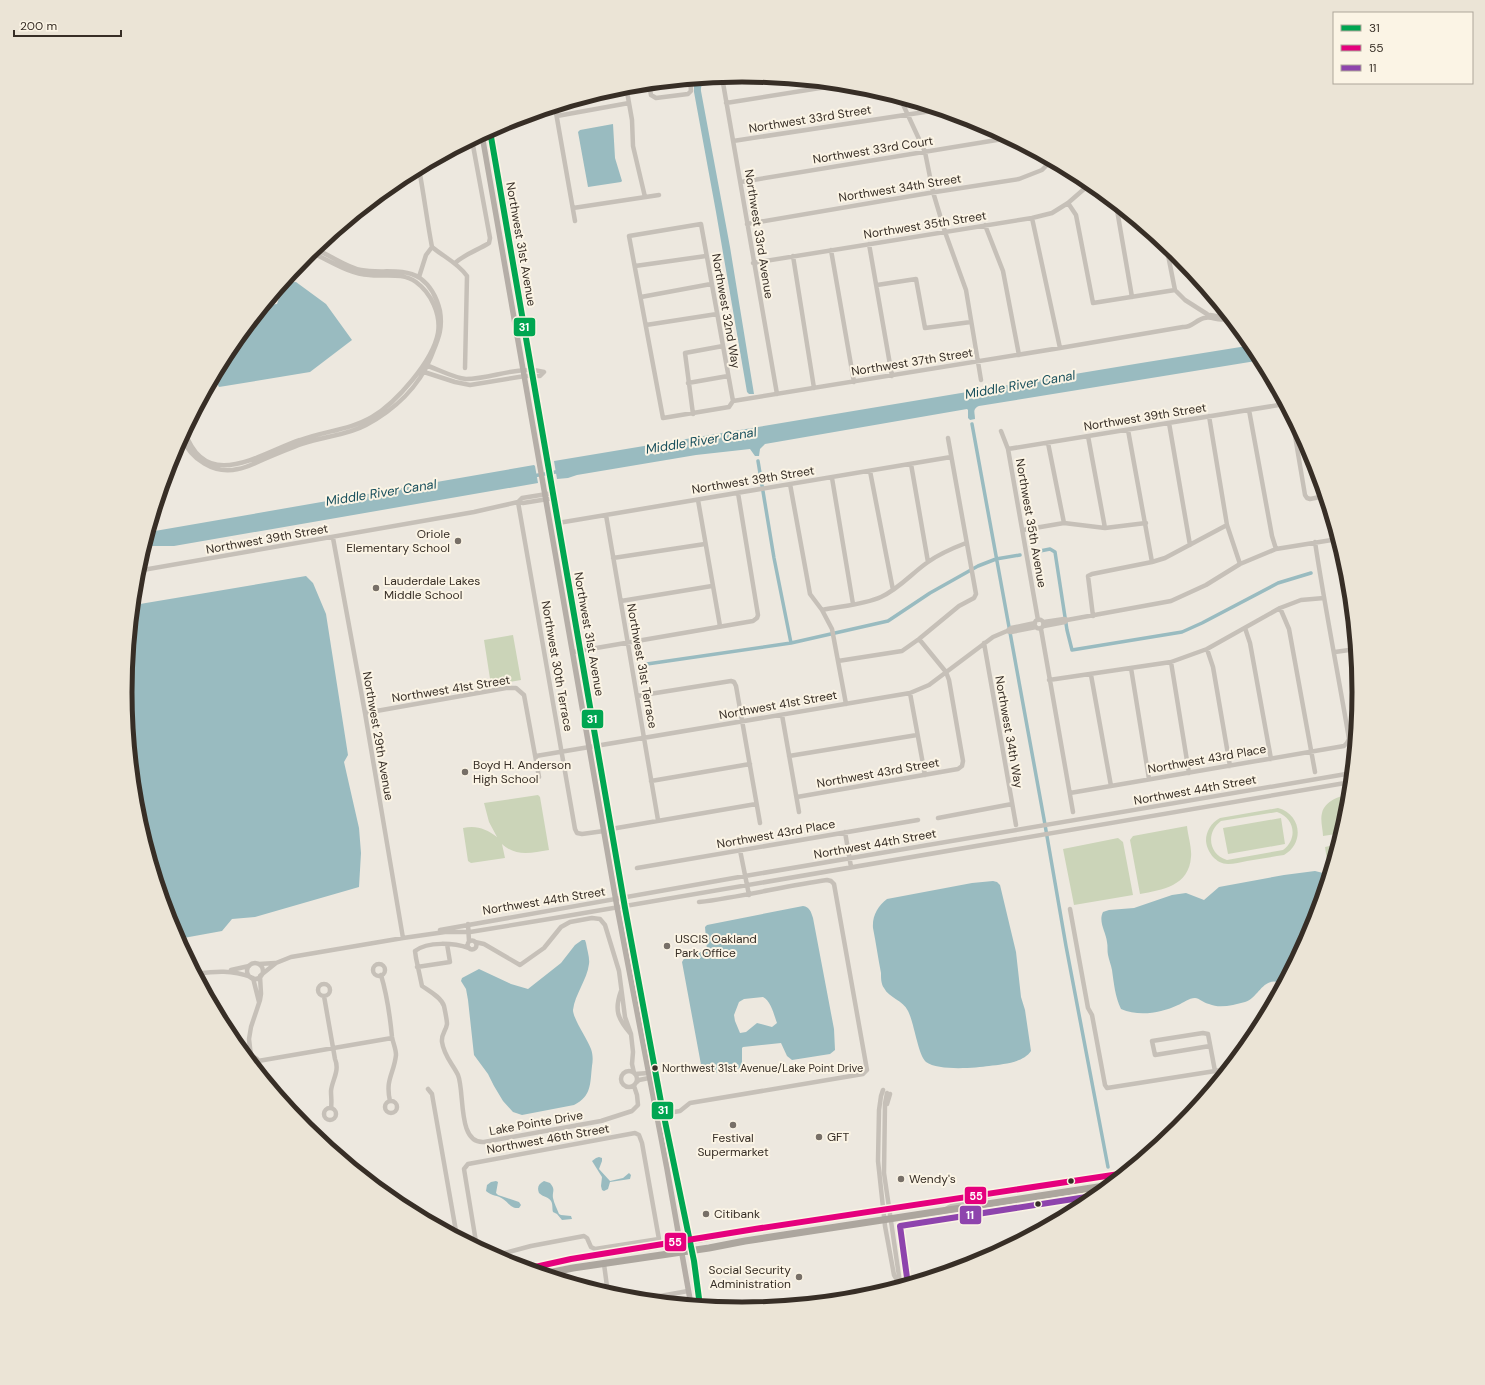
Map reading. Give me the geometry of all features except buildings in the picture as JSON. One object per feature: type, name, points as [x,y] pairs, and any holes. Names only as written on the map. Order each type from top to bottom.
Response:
[{"type":"highway","points":[[534,1267],[660,1242],[690,1241],[887,1209],[1117,1174]]},
{"type":"highway","points":[[994,1204],[1000,1197],[1044,1190],[1056,1184]]},
{"type":"highway","points":[[552,1273],[692,1251],[745,1241],[943,1212],[1100,1187]]},
{"type":"main road","name":"Northwest 31st Avenue","points":[[491,136],[623,898],[663,1114],[692,1251],[699,1302]]},
{"type":"main road","name":"Northwest 31st Avenue","points":[[483,140],[617,907],[690,1301]]},
{"type":"street","name":"Northwest 33rd Avenue","points":[[723,82],[741,182],[753,263],[777,394]]},
{"type":"street","points":[[650,89],[651,95],[656,98],[688,94],[692,91],[691,84]]},
{"type":"street","points":[[726,102],[821,87]]},
{"type":"street","points":[[627,93],[632,120],[634,152],[645,197]]},
{"type":"street","points":[[557,116],[629,103]]},
{"type":"street","points":[[903,104],[926,152],[933,192],[945,232],[966,290],[981,380]]},
{"type":"street","points":[[556,111],[575,221]]},
{"type":"street","name":"Northwest 33rd Street","points":[[733,141],[929,111]]},
{"type":"street","name":"Northwest 33rd Court","points":[[741,182],[1001,139]]},
{"type":"street","points":[[456,263],[461,257],[478,250],[488,243],[490,238],[473,145]]},
{"type":"street","name":"Northwest 34th Street","points":[[747,224],[933,192],[1019,179],[1042,170],[1048,164]]},
{"type":"street","points":[[420,174],[426,205],[425,212],[432,247],[446,258],[456,263],[467,276],[465,368]]},
{"type":"street","name":"Northwest 35th Street","points":[[753,263],[1032,218],[1052,213],[1068,203],[1086,188]]},
{"type":"street","points":[[573,208],[659,195]]},
{"type":"street","points":[[1068,203],[1076,215],[1092,303],[1175,290]]},
{"type":"street","points":[[1117,211],[1132,297]]},
{"type":"street","points":[[1032,218],[1060,348]]},
{"type":"street","name":"Northwest 32nd Way","points":[[635,266],[629,236],[701,224],[733,402]]},
{"type":"street","points":[[985,225],[1003,270],[1019,355]]},
{"type":"street","points":[[869,244],[892,376]]},
{"type":"street","points":[[419,277],[426,255],[432,247]]},
{"type":"street","points":[[831,250],[854,382]]},
{"type":"street","points":[[185,444],[190,453],[204,464],[220,470],[239,469],[302,444],[344,434],[365,426],[383,415],[395,405],[409,392],[424,372],[438,343],[441,331],[439,306],[432,290],[419,277],[404,273],[360,270],[321,252]]},
{"type":"street","points":[[188,438],[194,450],[202,458],[214,464],[225,466],[240,464],[299,440],[336,431],[364,422],[388,407],[410,383],[426,359],[438,333],[437,317],[430,298],[416,282],[407,278],[392,275],[375,276],[358,274],[317,255]]},
{"type":"street","points":[[1168,255],[1175,290],[1185,300],[1208,316]]},
{"type":"street","points":[[706,256],[635,266],[646,325],[717,314]]},
{"type":"street","points":[[793,256],[814,388]]},
{"type":"street","points":[[877,285],[916,279],[926,328],[971,322]]},
{"type":"street","points":[[641,297],[712,284]]},
{"type":"street","points":[[1185,300],[1186,303],[1202,318]]},
{"type":"street","name":"Northwest 37th Street","points":[[646,325],[663,418],[729,407],[733,402],[777,394],[1187,327],[1208,316],[1220,321],[1226,319]]},
{"type":"street","points":[[693,414],[685,353],[722,346]]},
{"type":"street","points":[[428,366],[460,378],[532,373]]},
{"type":"street","points":[[424,372],[470,385],[524,373]]},
{"type":"street","points":[[688,383],[728,376]]},
{"type":"street","name":"Northwest 39th Street","points":[[1008,449],[1281,405]]},
{"type":"street","points":[[1249,410],[1272,536],[1276,549]]},
{"type":"street","points":[[1210,416],[1227,525],[1240,564]]},
{"type":"street","points":[[1169,423],[1190,545]]},
{"type":"street","points":[[1128,430],[1152,562]]},
{"type":"street","name":"Northwest 35th Avenue","points":[[1001,431],[1008,449],[1073,812]]},
{"type":"street","points":[[1294,431],[1305,495],[1310,499],[1321,497]]},
{"type":"street","points":[[1088,436],[1105,528]]},
{"type":"street","points":[[838,661],[902,651],[959,606],[974,598],[976,594],[948,438]]},
{"type":"street","points":[[1048,443],[1064,524]]},
{"type":"street","name":"Northwest 39th Street","points":[[558,523],[951,457]]},
{"type":"street","points":[[911,464],[928,562]]},
{"type":"street","points":[[870,471],[893,590]]},
{"type":"street","points":[[832,478],[853,604]]},
{"type":"street","points":[[790,484],[810,594],[822,610],[832,628],[846,704]]},
{"type":"street","points":[[573,652],[753,621],[757,618],[758,615],[738,493]]},
{"type":"street","name":"Northwest 39th Street","points":[[145,570],[272,547],[334,538],[474,512],[518,502],[522,498],[553,496]]},
{"type":"street","points":[[698,500],[720,626]]},
{"type":"street","name":"Northwest 30th Terrace","points":[[518,502],[575,829],[582,834],[604,831]]},
{"type":"street","name":"Northwest 31st Terrace","points":[[606,515],[658,820]]},
{"type":"street","points":[[1023,530],[1064,524],[1105,528],[1146,523]]},
{"type":"street","points":[[1093,616],[1088,576],[1165,558],[1227,525]]},
{"type":"street","name":"Northwest 29th Avenue","points":[[334,538],[403,938]]},
{"type":"street","name":"Northwest 41st Street","points":[[536,756],[910,693],[929,685],[984,643],[1007,631],[1011,632],[1021,628],[1171,601],[1206,585],[1240,564],[1276,549],[1333,540]]},
{"type":"street","points":[[1315,542],[1335,652],[1352,649]]},
{"type":"street","points":[[822,610],[867,602],[893,590],[928,562],[946,551],[966,543]]},
{"type":"street","points":[[613,558],[705,544]]},
{"type":"street","points":[[621,601],[712,586]]},
{"type":"street","points":[[1049,680],[1171,662],[1207,649],[1280,608],[1301,600],[1324,598]]},
{"type":"street","points":[[1280,608],[1289,629],[1315,772]]},
{"type":"street","points":[[1245,628],[1250,643],[1271,758]]},
{"type":"street","points":[[919,639],[946,672]]},
{"type":"street","name":"Northwest 34th Way","points":[[984,643],[1012,804],[1016,838]]},
{"type":"street","points":[[1207,649],[1213,667],[1230,766]]},
{"type":"street","name":"Northwest 43rd Place","points":[[1070,793],[1344,746],[1349,739],[1335,652]]},
{"type":"street","points":[[1171,662],[1189,773]]},
{"type":"street","points":[[1131,668],[1149,780]]},
{"type":"street","name":"Northwest 43rd Street","points":[[797,797],[958,769],[962,766],[963,761],[949,681],[946,672]]},
{"type":"street","points":[[1091,674],[1111,786]]},
{"type":"street","points":[[637,696],[731,681],[734,682],[736,686],[760,823]]},
{"type":"street","name":"Northwest 41st Street","points":[[365,713],[506,688],[516,688],[524,695],[539,777]]},
{"type":"street","points":[[910,693],[925,775]]},
{"type":"street","points":[[782,715],[799,812]]},
{"type":"street","points":[[789,756],[917,735]]},
{"type":"street","points":[[651,781],[750,764]]},
{"type":"street","name":"Northwest 44th Street","points":[[403,938],[468,924],[616,900],[1015,828],[1055,824],[1348,775]]},
{"type":"street","name":"Northwest 44th Street","points":[[258,964],[276,963],[291,957],[445,932],[468,941],[617,907],[688,894],[1346,783]]},
{"type":"street","points":[[611,829],[756,804]]},
{"type":"street","points":[[938,818],[1012,804]]},
{"type":"street","name":"Northwest 43rd Place","points":[[637,868],[918,820]]},
{"type":"street","points":[[845,832],[851,867]]},
{"type":"street","points":[[740,850],[748,895]]},
{"type":"street","points":[[656,1115],[680,1111],[690,1103],[863,1074],[867,1070],[834,884],[831,881],[827,880],[791,885],[748,895],[699,902]]},
{"type":"street","points":[[687,886],[688,894]]},
{"type":"street","points":[[1070,909],[1088,1008],[1092,1015],[1105,1085],[1107,1088],[1222,1070]]},
{"type":"street","name":"Lake Pointe Drive","points":[[632,1064],[634,1052],[631,1034],[621,1023],[617,1013],[617,1000],[621,990],[619,972],[605,925],[600,919],[592,918],[570,922],[561,927],[544,948],[520,965],[484,944],[468,941],[458,945],[447,944],[420,948],[416,951],[417,967],[422,986],[441,1001],[444,1006],[447,1024],[443,1032],[442,1041],[444,1051],[458,1075],[466,1129],[472,1139],[478,1142],[484,1142],[601,1121],[621,1115],[632,1111],[638,1105],[636,1084]]},
{"type":"street","points":[[468,924],[468,941]]},
{"type":"street","points":[[468,941],[474,936],[475,943]]},
{"type":"street","name":"Lake Pointe Drive","points":[[468,941],[472,949],[475,943]]},
{"type":"street","points":[[417,967],[450,962],[447,944]]},
{"type":"street","points":[[201,973],[227,971],[249,966],[255,963],[262,968],[259,1002],[251,1027],[249,1051]]},
{"type":"street","name":"Northwest 44th Street","points":[[261,976],[276,963]]},
{"type":"street","points":[[249,966],[247,972],[259,990]]},
{"type":"street","points":[[227,971],[252,978],[261,976]]},
{"type":"street","points":[[381,976],[389,1010],[392,1038],[396,1053],[388,1087],[390,1101]]},
{"type":"street","points":[[324,996],[337,1064],[336,1075],[331,1090],[331,1108]]},
{"type":"street","points":[[1210,1046],[1155,1055],[1152,1041],[1203,1033],[1208,1034],[1215,1072]]},
{"type":"street","points":[[253,1057],[256,1057],[258,1061],[392,1038]]},
{"type":"street","points":[[632,1064],[628,1071],[621,1076],[621,1083],[625,1086],[628,1088],[636,1084],[639,1080],[648,1076]]},
{"type":"street","points":[[632,1064],[636,1084]]},
{"type":"street","points":[[628,1071],[635,1074],[648,1076]]},
{"type":"street","points":[[428,1089],[432,1094],[456,1231]]},
{"type":"street","points":[[887,1209],[878,1161],[879,1110],[881,1096],[887,1092],[884,1160],[887,1209],[899,1282]]},
{"type":"street","name":"Northwest 46th Street","points":[[476,1242],[464,1169],[465,1166],[468,1164],[635,1134],[639,1135],[642,1143],[660,1242]]},
{"type":"street","points":[[943,1212],[952,1205],[986,1199],[994,1193]]},
{"type":"street","points":[[502,1254],[531,1246],[584,1236],[587,1238],[590,1246],[595,1248],[660,1242]]},
{"type":"street","points":[[604,1264],[607,1287]]},
{"type":"street","points":[[536,1267],[540,1265]]},
{"type":"street","points":[[655,1297],[688,1291]]},
{"type":"street","points":[[667,1294],[667,1298]]},
{"type":"green space","points":[[513,635],[521,680],[491,685],[484,640]]},
{"type":"green space","points":[[538,795],[540,797],[549,850],[524,853],[513,851],[502,844],[505,858],[471,863],[468,861],[463,828],[481,828],[497,837],[489,822],[484,803]]},
{"type":"green space","points":[[1344,795],[1336,834],[1323,836],[1321,819],[1322,813],[1329,802]]},
{"type":"green space","points":[[1278,808],[1286,811],[1292,816],[1298,829],[1297,836],[1291,850],[1284,855],[1228,864],[1220,862],[1213,857],[1208,849],[1206,841],[1210,828],[1214,822],[1220,818]],"holes":[[[1277,812],[1288,819],[1292,829],[1291,840],[1283,850],[1227,860],[1216,853],[1213,848],[1211,837],[1216,826],[1221,821]]]},
{"type":"green space","points":[[1281,818],[1285,844],[1228,854],[1223,828]]},
{"type":"green space","points":[[1187,826],[1191,857],[1189,867],[1185,874],[1173,885],[1157,891],[1140,894],[1130,840],[1133,836]]},
{"type":"green space","points":[[1118,838],[1123,842],[1133,895],[1074,905],[1063,849]]},
{"type":"green space","points":[[1333,845],[1329,862],[1327,860],[1325,847]]},
{"type":"water","points":[[704,83],[701,87],[701,91],[730,247],[754,394],[749,394],[747,392],[694,85]]},
{"type":"water","points":[[613,124],[615,158],[622,181],[588,187],[578,132],[580,130]]},
{"type":"water","points":[[291,282],[296,282],[326,304],[352,340],[310,372],[219,387],[217,383],[235,353],[272,305],[277,304],[280,295]]},
{"type":"water","points":[[1245,346],[1255,361],[979,406],[974,413],[975,419],[970,420],[968,418],[967,409],[765,444],[760,449],[759,456],[755,456],[750,449],[696,455],[557,479],[554,461]]},
{"type":"water","points":[[534,465],[538,483],[174,546],[150,546],[154,531]]},
{"type":"water","points":[[306,576],[313,583],[326,614],[348,755],[344,762],[359,828],[361,853],[359,887],[255,917],[232,919],[222,931],[184,938],[164,889],[153,851],[137,772],[133,732],[132,692],[133,653],[139,604]]},
{"type":"water","points":[[1315,871],[1325,875],[1307,926],[1279,983],[1271,982],[1266,984],[1254,996],[1245,1002],[1227,1006],[1213,1005],[1193,998],[1157,1012],[1135,1013],[1121,1009],[1116,995],[1106,938],[1101,920],[1103,912],[1109,910],[1134,908],[1172,895],[1186,893],[1204,900],[1219,887]]},
{"type":"water","points":[[993,881],[1000,885],[1016,952],[1021,997],[1025,1010],[1031,1051],[1023,1058],[1000,1064],[957,1068],[932,1065],[926,1062],[923,1058],[906,1007],[889,994],[882,985],[873,928],[875,915],[878,908],[887,899],[972,883]]},
{"type":"water","points":[[803,906],[809,909],[813,918],[834,1029],[835,1050],[830,1054],[792,1060],[787,1056],[781,1043],[743,1047],[742,1067],[722,1072],[706,1072],[702,1070],[682,962],[685,957],[707,950],[705,927],[707,925]],"holes":[[[763,997],[772,1008],[777,1023],[772,1027],[757,1023],[746,1032],[740,1033],[734,1015],[739,1002],[744,999]]]},
{"type":"water","points":[[582,940],[585,940],[586,943],[589,964],[573,1010],[575,1019],[592,1053],[593,1062],[587,1093],[584,1098],[574,1105],[522,1115],[513,1112],[503,1101],[488,1074],[474,1055],[468,1000],[466,989],[461,981],[462,978],[479,969],[511,984],[528,989],[561,963],[575,945]]},
{"type":"water","points":[[599,1157],[602,1158],[602,1161],[599,1169],[610,1181],[623,1178],[629,1173],[631,1175],[630,1179],[610,1182],[608,1189],[604,1191],[602,1190],[602,1177],[592,1161]]},
{"type":"water","points":[[496,1181],[498,1182],[496,1193],[519,1202],[521,1205],[519,1208],[512,1207],[501,1198],[486,1191],[487,1185]]},
{"type":"water","points":[[544,1181],[550,1183],[553,1187],[553,1198],[559,1214],[571,1216],[572,1219],[562,1220],[553,1212],[550,1200],[539,1193],[538,1186]]},
{"type":"waterway","points":[[972,424],[1066,946],[1108,1167]]},
{"type":"waterway","points":[[758,461],[774,558],[791,643],[888,621],[930,593],[978,566],[996,559],[1020,555]]},
{"type":"waterway","name":"Middle River Canal","points":[[533,476],[561,471]]},
{"type":"waterway","points":[[1035,552],[1050,549],[1055,552],[1067,630],[1072,650],[1182,632],[1278,583],[1311,573]]},
{"type":"waterway","points":[[647,664],[791,643]]},
{"type":"transit line","name":"31","points":[[491,136],[625,908],[661,1102],[694,1261],[699,1302]]},
{"type":"transit line","name":"55","points":[[535,1267],[571,1259],[755,1229],[1117,1174]]},
{"type":"transit line","name":"11","points":[[907,1280],[900,1226],[1086,1197]]},
{"type":"place","name":"Oriole Elementary School","points":[[458,541]]},
{"type":"place","name":"Lauderdale Lakes Middle School","points":[[376,588]]},
{"type":"place","name":"Boyd H. Anderson High School","points":[[465,772]]},
{"type":"place","name":"USCIS Oakland Park Office","points":[[667,946]]},
{"type":"place","name":"Northwest 31st Avenue/Lake Point Drive","points":[[655,1068]]},
{"type":"place","name":"Festival Supermarket","points":[[733,1125]]},
{"type":"place","name":"GFT","points":[[819,1137]]},
{"type":"place","name":"Wendy's","points":[[901,1179]]},
{"type":"place","name":"Citibank","points":[[706,1214]]},
{"type":"place","name":"Social Security Administration","points":[[799,1277]]}]
